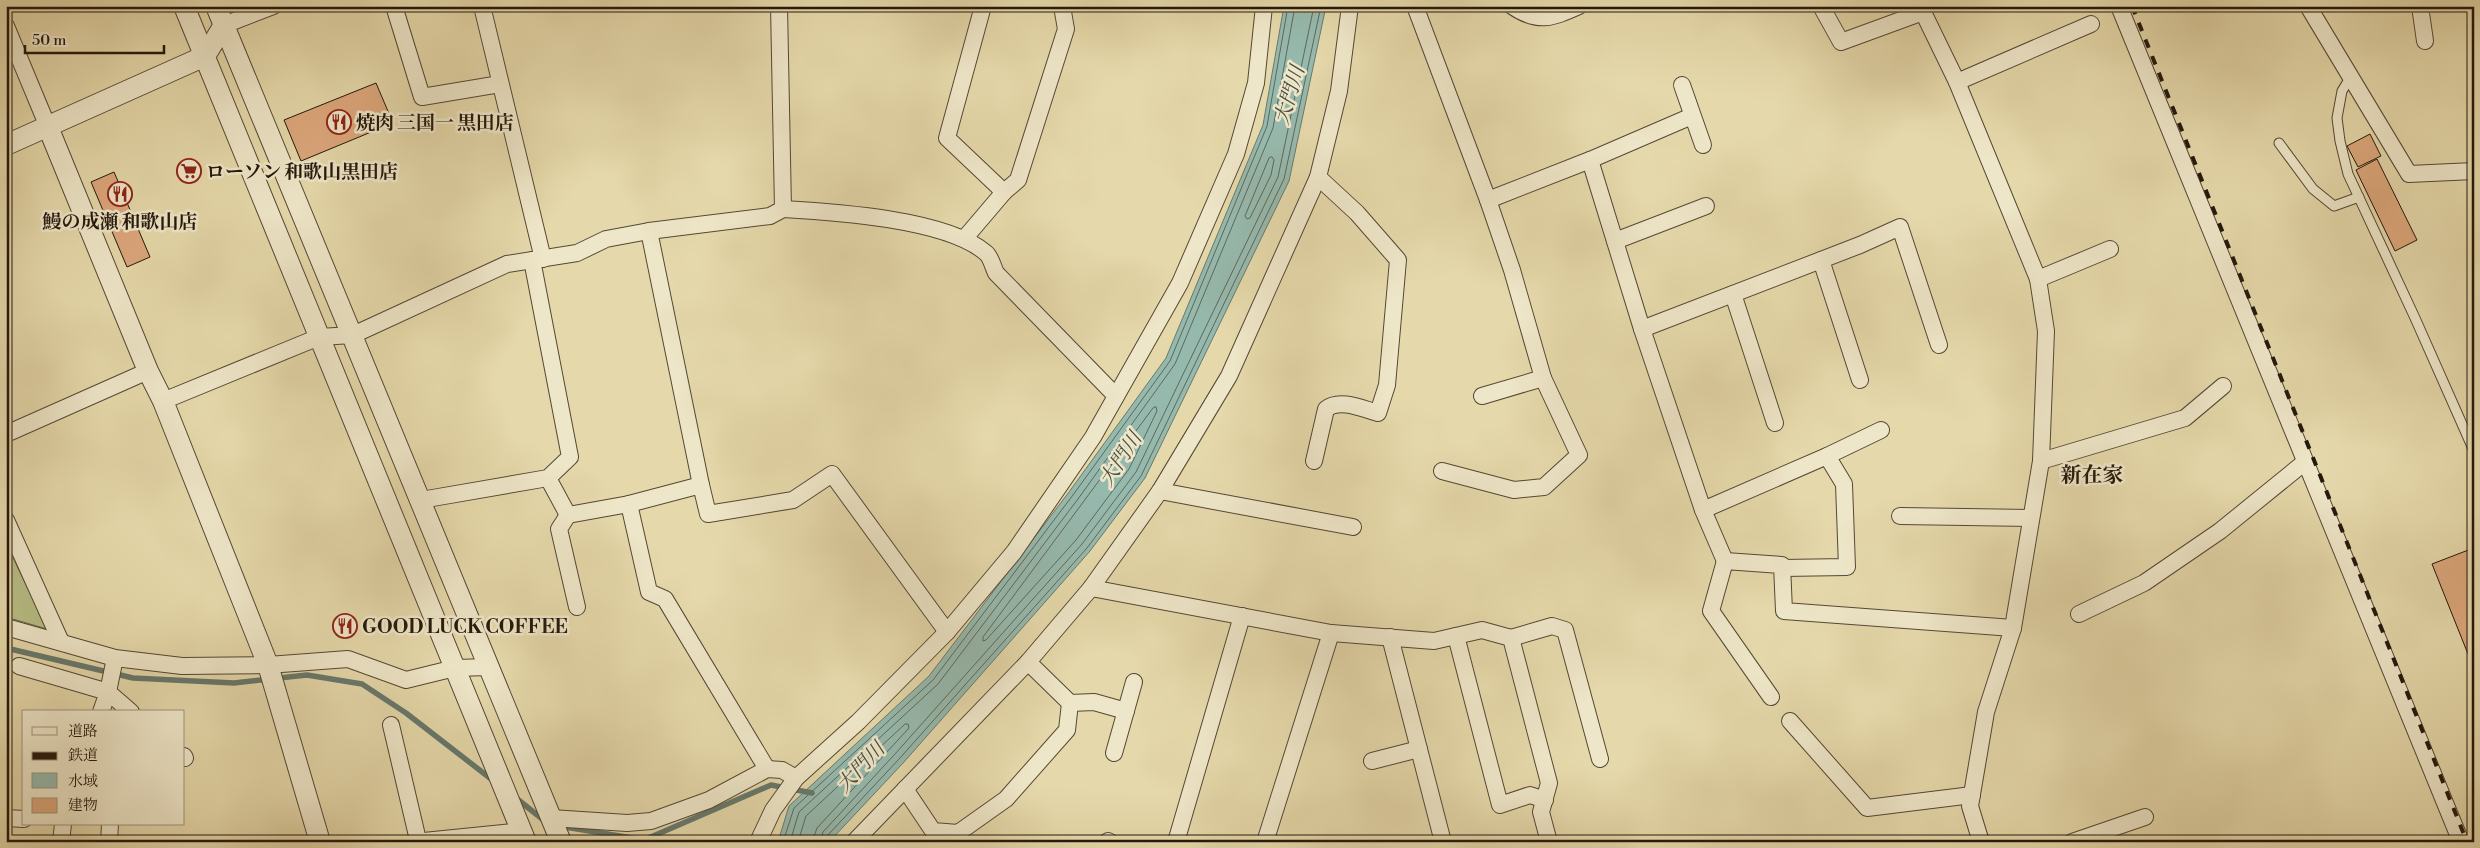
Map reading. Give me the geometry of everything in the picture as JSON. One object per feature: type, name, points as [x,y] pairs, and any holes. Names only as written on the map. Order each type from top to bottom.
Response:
[{"type":"street","points":[[184,6],[524,836],[416,841],[391,725]]},
{"type":"street","points":[[216,6],[561,842]]},
{"type":"street","points":[[6,145],[205,56],[224,25],[273,6]]},
{"type":"street","points":[[394,6],[422,97],[500,84]]},
{"type":"street","points":[[421,500],[548,478],[570,457],[538,260],[482,6]]},
{"type":"street","points":[[779,6],[783,208]]},
{"type":"street","points":[[983,6],[946,138],[1004,192]]},
{"type":"street","points":[[964,239],[1004,192],[1018,180],[1066,30],[1063,12],[1065,6]]},
{"type":"street","points":[[758,842],[773,810],[796,778],[858,722],[946,632],[1014,552],[1093,437],[1180,283],[1236,154],[1256,83],[1264,6]]},
{"type":"street","points":[[854,842],[1028,662],[1091,588],[1160,491],[1229,376],[1318,177],[1339,91],[1350,6]]},
{"type":"street","points":[[1415,6],[1488,200],[1512,270],[1543,378],[1579,455],[1544,487],[1514,490],[1442,471]]},
{"type":"street","points":[[1512,6],[1526,16],[1551,18],[1579,6]]},
{"type":"street","points":[[1821,6],[1841,42],[1923,12],[1957,82],[2038,278],[2046,331],[2041,461],[2013,628],[1986,712],[1970,806],[1977,840]]},
{"type":"street","points":[[2119,6],[2461,842]]},
{"type":"street","points":[[2308,6],[2409,174],[2474,171]]},
{"type":"street","points":[[2420,6],[2425,40]]},
{"type":"street","points":[[1957,82],[2091,24]]},
{"type":"street","points":[[6,26],[148,371],[163,401],[268,665],[320,842]]},
{"type":"street","points":[[1682,85],[1703,145]]},
{"type":"street","points":[[1488,200],[1590,160],[1692,116]]},
{"type":"street","points":[[1590,160],[1642,328],[1703,510],[1725,561],[1712,611],[1771,697]]},
{"type":"street","points":[[1314,461],[1326,409],[1332,404],[1344,404],[1378,413],[1387,385],[1398,260],[1357,213],[1318,177]]},
{"type":"street","points":[[1615,241],[1706,206]]},
{"type":"street","points":[[163,401],[319,337],[353,335],[507,264],[577,253],[606,239],[649,231],[770,216],[783,208],[844,212],[939,229],[964,239],[987,254],[996,273],[1116,396]]},
{"type":"street","points":[[1642,328],[1821,260],[1900,227],[1939,345]]},
{"type":"street","points":[[649,231],[708,514],[792,500],[832,474],[946,632]]},
{"type":"street","points":[[2038,278],[2110,249]]},
{"type":"street","points":[[1821,260],[1860,380]]},
{"type":"street","points":[[1733,294],[1775,424]]},
{"type":"street","points":[[6,434],[148,371]]},
{"type":"street","points":[[1482,396],[1543,378]]},
{"type":"street","points":[[2041,461],[2185,418],[2223,386]]},
{"type":"street","points":[[1703,510],[1827,456],[1881,430]]},
{"type":"street","points":[[1782,568],[1847,567],[1844,484],[1827,456]]},
{"type":"street","points":[[2079,614],[2151,578],[2220,531],[2306,462]]},
{"type":"street","points":[[548,478],[568,515]]},
{"type":"street","points":[[568,515],[629,504],[701,485]]},
{"type":"street","points":[[1160,491],[1353,527]]},
{"type":"street","points":[[629,504],[649,592],[664,599],[767,769]]},
{"type":"street","points":[[568,515],[560,529],[577,607]]},
{"type":"street","points":[[1900,516],[2030,518]]},
{"type":"street","points":[[6,520],[61,642]]},
{"type":"street","points":[[1725,561],[1782,565],[1784,611],[2013,628]]},
{"type":"street","points":[[1091,588],[1331,633],[1434,641],[1482,630],[1511,638],[1552,626],[1565,630],[1600,759]]},
{"type":"street","points":[[1176,842],[1242,616]]},
{"type":"street","points":[[6,627],[115,658],[182,666],[268,665],[348,659],[406,680],[455,668],[489,667]]},
{"type":"street","points":[[1265,842],[1331,633]]},
{"type":"street","points":[[1456,636],[1500,805],[1530,795],[1545,800]]},
{"type":"street","points":[[1390,638],[1443,842]]},
{"type":"street","points":[[1511,638],[1549,783],[1541,812],[1549,842]]},
{"type":"street","points":[[102,710],[108,692],[115,658]]},
{"type":"street","points":[[1028,662],[1070,703],[1094,702],[1126,711]]},
{"type":"street","points":[[19,666],[108,692],[129,710]]},
{"type":"street","points":[[1114,753],[1134,682]]},
{"type":"street","points":[[905,789],[933,831],[958,833],[1006,799],[1067,730],[1070,703]]},
{"type":"street","points":[[1790,721],[1867,808],[1972,795]]},
{"type":"street","points":[[1372,761],[1419,749]]},
{"type":"street","points":[[551,818],[627,823],[651,820],[710,800],[767,769],[782,770],[796,778]]},
{"type":"street","points":[[2072,842],[2145,817]]},
{"type":"street","points":[[6,818],[22,819]]},
{"type":"street","points":[[61,842],[62,826]]},
{"type":"street","points":[[108,842],[110,826]]},
{"type":"lane","points":[[2350,78],[2342,91],[2337,118],[2348,174],[2474,451]]},
{"type":"lane","points":[[2279,143],[2313,189],[2334,206],[2359,197]]},
{"type":"green space","points":[[6,543],[47,629],[6,617]]},
{"type":"water","name":"大門川","points":[[1284,6],[1326,6],[1289,181],[1145,478],[1090,551],[904,762],[829,842],[778,842],[789,806],[929,676],[1069,492],[1166,358],[1263,125]]},
{"type":"building","name":"焼肉 三国一 黒田店","points":[[376,83],[393,123],[301,161],[284,120]]},
{"type":"building","points":[[2370,134],[2381,156],[2358,167],[2347,146]]},
{"type":"building","points":[[2377,159],[2417,240],[2395,251],[2356,170]]},
{"type":"building","points":[[114,172],[150,257],[127,267],[91,182]]},
{"type":"building","points":[[2474,543],[2474,669],[2432,564],[2471,549],[2469,544]]},
{"type":"waterway","points":[[6,648],[133,678],[234,683],[307,675],[362,684],[406,713],[495,782]]},
{"type":"waterway","points":[[559,826],[644,840],[771,785],[812,793]]},
{"type":"waterway","points":[[516,798],[546,822]]},
{"type":"railway","points":[[2132,6],[2467,842]]},
{"type":"place","name":"焼肉 三国一 黒田店","points":[[339,122]]},
{"type":"place","name":"ローソン 和歌山黒田店","points":[[189,171]]},
{"type":"place","name":"鰻の成瀬 和歌山店","points":[[120,194]]},
{"type":"place","name":"GOOD LUCK COFFEE","points":[[345,626]]},
{"type":"district","name":"新在家","points":[[2092,475]]}]
